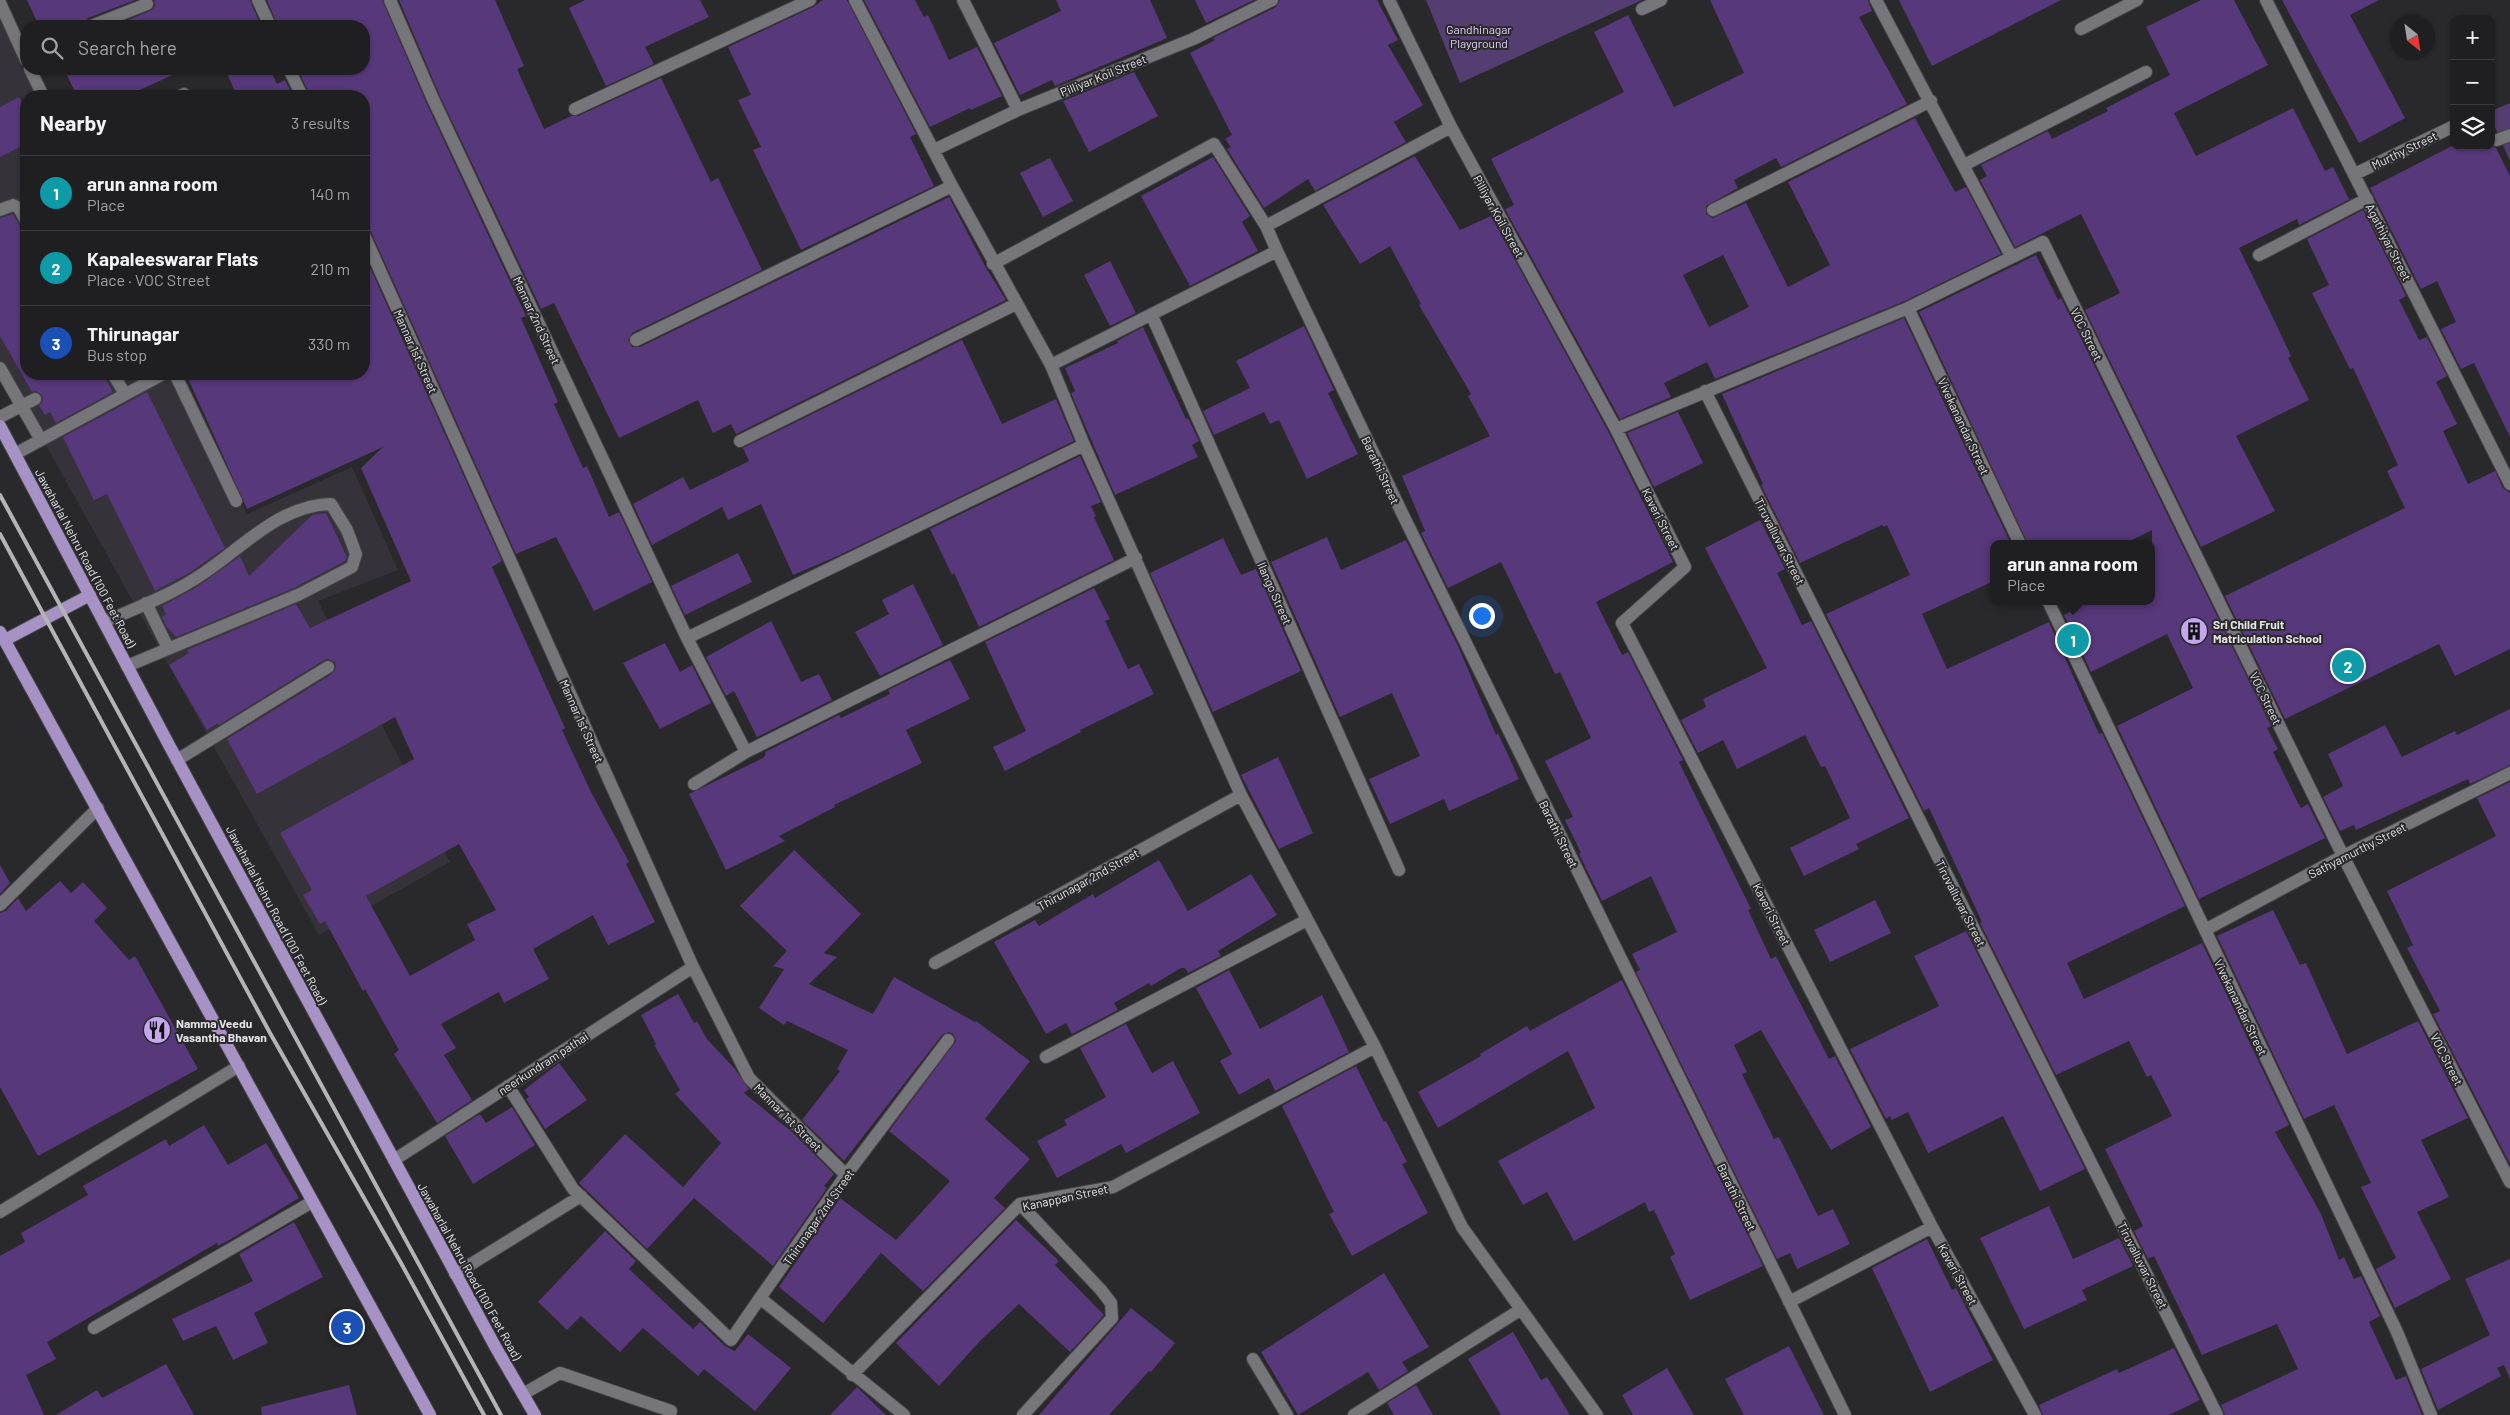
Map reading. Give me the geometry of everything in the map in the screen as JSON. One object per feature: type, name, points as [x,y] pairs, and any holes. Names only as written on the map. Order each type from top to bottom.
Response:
[{"type":"main road","name":"Jawaharlal Nehru Road (100 Feet Road)","points":[[0,426],[177,760],[455,1274],[535,1415]]},
{"type":"main road","points":[[90,595],[2,636],[430,1415]]},
{"type":"street","points":[[258,0],[267,20]]},
{"type":"street","name":"Mannar 2nd Street","points":[[390,0],[433,99],[687,638],[746,752]]},
{"type":"street","points":[[576,109],[810,0]]},
{"type":"street","points":[[855,0],[993,264],[1051,365],[1084,445],[1241,795],[1375,1047],[1462,1227],[1597,1415]]},
{"type":"street","points":[[963,0],[1018,110]]},
{"type":"street","name":"Pilliyar Koil Street","points":[[934,150],[1018,110],[1193,39],[1272,0]]},
{"type":"street","name":"Pilliyar Koil Street","points":[[1389,0],[1451,127],[1616,429]]},
{"type":"street","points":[[1642,9],[1661,0]]},
{"type":"street","points":[[1616,429],[1908,308],[2011,256],[1931,101],[1876,0]]},
{"type":"street","points":[[2081,29],[2137,0]]},
{"type":"street","name":"Agathiyar Street","points":[[2266,0],[2510,484]]},
{"type":"street","points":[[0,3],[20,45]]},
{"type":"street","points":[[106,20],[147,4]]},
{"type":"street","points":[[1964,165],[2146,72]]},
{"type":"street","points":[[33,75],[40,90]]},
{"type":"street","points":[[292,75],[299,90]]},
{"type":"street","points":[[1713,210],[1931,101]]},
{"type":"street","points":[[1266,226],[1451,127]]},
{"type":"street","name":"Murthy Street","points":[[2355,174],[2450,128]]},
{"type":"street","points":[[2497,140],[2510,135]]},
{"type":"street","name":"Barathi Street","points":[[993,264],[1214,144],[1266,226],[1411,533],[1845,1415]]},
{"type":"street","points":[[636,340],[952,186]]},
{"type":"street","points":[[2259,255],[2367,198]]},
{"type":"street","points":[[0,210],[13,205],[20,210]]},
{"type":"street","name":"VOC Street","points":[[2011,256],[2042,242],[2343,856],[2510,1182]]},
{"type":"street","name":"Mannar 1st Street","points":[[370,248],[693,967],[749,1078],[846,1176]]},
{"type":"street","points":[[1051,365],[1152,316],[1277,251]]},
{"type":"street","points":[[740,441],[1016,304]]},
{"type":"street","name":"Vivekanandar Street","points":[[1908,308],[2018,540]]},
{"type":"street","name":"Ilango Street","points":[[1152,316],[1399,870]]},
{"type":"street","points":[[0,368],[41,440]]},
{"type":"street","points":[[117,380],[125,394]]},
{"type":"street","points":[[15,454],[152,380]]},
{"type":"street","points":[[178,380],[236,501]]},
{"type":"street","name":"Tiruvalluvar Street","points":[[1705,391],[2217,1415]]},
{"type":"street","points":[[0,417],[35,399]]},
{"type":"street","name":"Kaveri Street","points":[[1616,429],[1685,567],[1622,623],[1932,1227],[2035,1415]]},
{"type":"street","points":[[687,638],[1084,445]]},
{"type":"street","points":[[104,622],[146,604],[193,580],[237,550],[250,536],[292,513],[318,504],[331,504],[347,530],[356,554],[352,567],[300,594],[127,666]]},
{"type":"street","points":[[694,784],[746,752],[1136,558]]},
{"type":"street","points":[[146,604],[168,648]]},
{"type":"street","name":"Vivekanandar Street","points":[[2050,605],[2396,1332],[2431,1415]]},
{"type":"street","points":[[177,760],[328,667]]},
{"type":"street","name":"Sathyamurthy Street","points":[[2205,930],[2343,856],[2510,773]]},
{"type":"street","name":"Thirunagar 2nd Street","points":[[935,963],[1241,795]]},
{"type":"street","points":[[0,905],[98,808]]},
{"type":"street","points":[[1046,1056],[1307,920]]},
{"type":"street","name":"neerkundram pathai","points":[[394,1160],[693,967]]},
{"type":"street","name":"Thirunagar 2nd Street","points":[[581,1196],[731,1340],[846,1176],[948,1040]]},
{"type":"street","name":"Kanappan Street","points":[[852,1375],[1020,1204],[1112,1187],[1375,1047]]},
{"type":"street","points":[[0,1212],[239,1066]]},
{"type":"street","points":[[455,1274],[581,1196],[573,1189],[508,1086]]},
{"type":"street","points":[[94,1328],[312,1202]]},
{"type":"street","points":[[1020,1204],[1102,1290],[1111,1303],[1112,1318],[1023,1415]]},
{"type":"street","points":[[1789,1302],[1932,1227]]},
{"type":"street","points":[[760,1298],[852,1375],[904,1415]]},
{"type":"street","points":[[1354,1415],[1520,1310]]},
{"type":"street","points":[[1253,1359],[1287,1415]]},
{"type":"street","points":[[522,1394],[560,1373],[671,1411]]},
{"type":"shaded area","points":[[0,4],[20,45],[20,75],[35,75],[42,90],[20,90],[20,380],[182,380],[247,514],[352,467],[398,570],[318,601],[443,843],[441,845],[450,862],[319,935],[0,363]]},
{"type":"green space","name":"Gandhinagar Playground","points":[[1426,0],[1642,0],[1460,83]]},
{"type":"green space","points":[[2510,103],[2510,161],[2495,127],[2495,109]]},
{"type":"building","points":[[27,0],[135,0],[87,20],[36,20]]},
{"type":"building","points":[[154,0],[250,0],[258,20],[128,20],[150,11],[155,6]]},
{"type":"building","points":[[267,0],[382,0],[426,102],[526,316],[521,318],[558,402],[554,404],[583,468],[587,466],[609,517],[619,512],[652,582],[594,611],[556,537],[516,554],[370,231],[370,90],[307,90],[300,75],[370,75],[370,20],[275,20]]},
{"type":"building","points":[[399,0],[495,0],[524,66],[517,69],[544,129],[571,116],[578,116],[661,78],[711,182],[718,178],[762,270],[632,333],[628,340],[632,347],[640,347],[949,197],[986,268],[1006,300],[736,434],[731,424],[713,433],[698,400],[619,438],[554,303],[541,309],[440,96]]},
{"type":"building","points":[[585,0],[700,0],[709,17],[645,47],[654,64],[606,86],[569,8]]},
{"type":"building","points":[[823,0],[847,0],[916,134],[910,137],[934,186],[801,250],[753,150],[761,147],[738,100],[751,95],[728,47],[813,7]]},
{"type":"building","points":[[864,0],[915,0],[924,17],[928,15],[949,60],[977,47],[1002,96],[971,110],[970,108],[930,127]]},
{"type":"building","points":[[1056,0],[1150,0],[1167,38],[1055,86],[1052,80],[1020,95],[994,43],[1061,11]]},
{"type":"building","points":[[1195,0],[1254,0],[1206,23]]},
{"type":"building","points":[[1280,0],[1377,0],[1398,40],[1388,45],[1423,105],[1394,122],[1406,142],[1315,191],[1308,179],[1264,208],[1227,149],[1231,147],[1225,139],[1232,135],[1190,53],[1215,40],[1213,38],[1276,7]]},
{"type":"building","points":[[1710,0],[1868,0],[1872,11],[1859,17],[1907,104],[1781,167],[1776,158],[1734,180],[1738,188],[1706,206],[1706,214],[1713,218],[1746,203],[1788,287],[1830,265],[1788,182],[1915,118],[1955,192],[1966,187],[2001,254],[1905,301],[1715,379],[1707,362],[1664,383],[1671,397],[1620,419],[1505,209],[1514,205],[1491,159],[1624,92],[1594,32],[1628,15],[1674,107],[1744,73]],"holes":[[[1723,255],[1749,307],[1709,327],[1683,275]]]},
{"type":"building","points":[[1899,0],[2061,0],[1932,66]]},
{"type":"building","points":[[2201,0],[2234,0],[2268,65],[2174,113],[2196,156],[2293,108],[2325,171],[2333,167],[2349,199],[2356,196],[2299,225],[2297,219],[2239,248],[2291,356],[2288,358],[2309,400],[2236,436],[2275,511],[2201,547],[2085,310],[2120,293],[2081,214],[2015,247],[1980,180],[1987,176],[1981,165],[2048,131],[2052,139],[2108,111],[2106,108],[2170,75],[2146,27]]},
{"type":"building","points":[[2282,0],[2379,0],[2350,15],[2405,118],[2359,143]]},
{"type":"building","points":[[1134,72],[1158,116],[1089,152],[1063,101]]},
{"type":"building","points":[[67,75],[173,75],[139,90],[74,90]]},
{"type":"building","points":[[228,75],[273,75],[277,84],[285,80],[290,90],[234,90]]},
{"type":"building","points":[[19,97],[20,99],[20,147],[0,157],[0,107]]},
{"type":"building","points":[[2450,147],[2450,150],[2495,150],[2496,148],[2510,176],[2510,437],[2474,363],[2461,369],[2441,329],[2456,322],[2437,281],[2421,289],[2370,188]]},
{"type":"building","points":[[1415,156],[1460,230],[1491,216],[1609,433],[1673,562],[1596,602],[1622,655],[1628,652],[1683,760],[1679,762],[1751,909],[1748,910],[1771,959],[1776,956],[1829,1059],[1835,1056],[1871,1127],[1831,1150],[1761,1030],[1734,1045],[1747,1072],[1742,1074],[1774,1139],[1779,1137],[1818,1216],[1833,1209],[1850,1244],[1797,1269],[1790,1253],[1777,1259],[1636,972],[1640,970],[1632,954],[1677,932],[1651,876],[1602,901],[1565,820],[1573,817],[1545,761],[1591,738],[1560,672],[1555,674],[1501,562],[1448,588],[1421,533],[1425,531],[1402,476],[1490,436],[1468,396],[1471,394],[1419,305],[1421,304],[1390,246],[1360,264],[1323,205]]},
{"type":"building","points":[[1213,157],[1250,216],[1242,222],[1258,251],[1190,286],[1141,196]]},
{"type":"building","points":[[1050,158],[1073,201],[1043,217],[1020,173]]},
{"type":"building","points":[[2363,210],[2406,296],[2399,300],[2419,340],[2427,337],[2447,376],[2436,382],[2457,424],[2443,431],[2468,484],[2495,471],[2503,488],[2510,493],[2510,649],[2455,676],[2439,644],[2285,719],[2225,596],[2405,508],[2387,471],[2398,465],[2353,368],[2350,369],[2312,293],[2329,285],[2307,239]]},
{"type":"building","points":[[13,214],[20,226],[20,371],[0,336],[0,218]]},
{"type":"building","points":[[2036,255],[2058,300],[2061,298],[2071,318],[2271,726],[2267,728],[2278,749],[2273,752],[2298,803],[2301,808],[2308,804],[2325,838],[2199,899],[2117,726],[2193,688],[2167,634],[2091,672],[2064,615],[2080,607],[2079,605],[2155,605],[2155,540],[2152,540],[2152,530],[2132,540],[2026,540],[1919,312]]},
{"type":"building","points":[[1110,261],[1136,313],[1110,326],[1084,275]]},
{"type":"building","points":[[370,267],[502,561],[492,567],[565,728],[562,730],[591,792],[629,862],[626,864],[655,922],[608,945],[593,915],[533,949],[549,979],[504,1003],[499,992],[441,1024],[456,1048],[444,1055],[472,1100],[437,1123],[394,1054],[399,1050],[365,989],[363,991],[325,921],[320,924],[303,895],[312,890],[280,833],[414,759],[395,717],[257,794],[227,739],[332,674],[336,667],[335,662],[328,659],[324,660],[219,725],[218,723],[207,730],[169,665],[189,653],[187,650],[296,604],[310,628],[411,581],[361,468],[383,447],[247,509],[189,380],[370,380]],"holes":[[[459,844],[496,910],[467,924],[475,940],[410,976],[366,896]]]},
{"type":"building","points":[[1904,318],[2009,540],[1990,540],[1990,583],[1922,614],[1947,669],[2049,622],[2099,734],[2102,733],[2185,906],[2067,963],[2084,999],[2202,943],[2289,1125],[2275,1132],[2321,1214],[2339,1260],[2344,1257],[2354,1279],[2361,1276],[2380,1316],[2369,1322],[2396,1380],[2406,1376],[2422,1415],[2225,1415],[2221,1405],[2298,1369],[2277,1324],[2202,1355],[2154,1256],[2148,1259],[2134,1231],[2143,1226],[2105,1149],[2172,1116],[2151,1075],[2147,1077],[2129,1041],[2056,1075],[1980,923],[1982,922],[1929,808],[1924,811],[1826,614],[1910,575],[1887,525],[1884,527],[1882,525],[1800,563],[1761,485],[1763,484],[1722,394]]},
{"type":"building","points":[[1304,326],[1334,390],[1328,393],[1358,454],[1307,479],[1279,420],[1270,424],[1264,412],[1214,435],[1203,411],[1250,388],[1236,361]]},
{"type":"building","points":[[1143,327],[1186,419],[1188,418],[1199,441],[1192,445],[1198,457],[1115,495],[1071,393],[1075,391],[1065,368],[1118,343],[1117,341]]},
{"type":"building","points":[[962,340],[1002,424],[1056,399],[1074,441],[840,555],[793,575],[761,504],[728,520],[722,507],[652,545],[633,504],[683,477],[690,490],[749,461],[743,448]]},
{"type":"building","points":[[25,380],[106,380],[113,392],[56,423],[50,412],[45,415],[39,406],[43,400],[42,395],[36,391],[32,392]]},
{"type":"building","points":[[147,392],[225,548],[189,573],[155,591],[107,494],[94,500],[63,437]]},
{"type":"building","points":[[1678,412],[1703,463],[1654,487],[1627,433]]},
{"type":"building","points":[[1080,456],[1101,502],[1091,506],[1096,516],[1094,517],[1114,560],[979,627],[954,573],[952,575],[930,529]]},
{"type":"building","points":[[326,513],[347,557],[345,561],[294,588],[176,637],[166,626],[162,617],[166,614],[162,606],[197,587],[240,556],[249,576],[312,515]]},
{"type":"building","points":[[1760,520],[1785,569],[1777,573],[1802,625],[1811,621],[1909,818],[1856,844],[1859,849],[1804,876],[1790,848],[1850,818],[1825,766],[1821,767],[1805,735],[1737,769],[1723,740],[1698,753],[1681,720],[1706,707],[1703,699],[1767,668],[1705,548]]},
{"type":"building","points":[[1327,537],[1341,570],[1406,540],[1458,646],[1496,735],[1498,733],[1519,779],[1449,811],[1444,799],[1390,824],[1369,779],[1420,756],[1392,693],[1340,717],[1271,562]]},
{"type":"building","points":[[1223,538],[1241,575],[1256,569],[1301,671],[1213,712],[1150,573]]},
{"type":"building","points":[[738,553],[752,582],[685,615],[671,586]]},
{"type":"building","points":[[913,584],[943,645],[880,676],[855,632],[889,614],[882,600]]},
{"type":"building","points":[[1094,588],[1110,619],[1105,621],[1128,669],[1139,664],[1154,694],[1080,730],[1081,732],[1005,771],[993,747],[1026,731],[985,642]]},
{"type":"building","points":[[771,621],[801,682],[819,674],[832,700],[757,737],[734,691],[726,696],[706,657]]},
{"type":"building","points":[[665,643],[680,672],[692,665],[711,703],[660,729],[623,663]]},
{"type":"building","points":[[950,660],[970,699],[906,730],[922,763],[834,805],[835,807],[779,836],[785,841],[726,870],[689,794],[763,758],[766,754],[765,752],[839,715],[841,718],[890,694],[888,690]]},
{"type":"building","points":[[2510,709],[2510,765],[2470,784],[2468,779],[2356,830],[2354,825],[2340,831],[2323,797],[2343,786],[2328,754],[2385,725],[2402,757],[2455,731],[2457,735]]},
{"type":"building","points":[[1278,757],[1313,833],[1279,849],[1241,775]]},
{"type":"building","points":[[2510,782],[2510,1164],[2433,1014],[2440,1011],[2407,948],[2413,945],[2387,891],[2496,836],[2477,798]]},
{"type":"building","points":[[794,850],[861,914],[824,953],[837,957],[809,984],[873,1014],[894,977],[976,1021],[1030,1061],[985,1119],[1030,1159],[994,1198],[1005,1208],[923,1291],[881,1253],[823,1323],[779,1287],[840,1198],[896,1240],[950,1181],[889,1131],[956,1041],[953,1034],[949,1032],[942,1035],[844,1161],[802,1120],[840,1071],[837,1069],[848,1050],[787,1021],[784,1025],[759,1008],[784,969],[773,966],[787,951],[740,906]]},
{"type":"building","points":[[1159,860],[1188,911],[1251,874],[1277,915],[1218,951],[1221,956],[1188,973],[1185,968],[1181,968],[1151,986],[1149,983],[1114,1003],[1118,1010],[1072,1034],[1066,1023],[1046,1034],[994,942],[1035,920],[1039,926],[1093,894],[1095,898]]},
{"type":"building","points":[[0,865],[10,883],[0,894]]},
{"type":"building","points":[[60,881],[71,893],[83,882],[107,908],[94,921],[129,960],[135,956],[198,1069],[38,1156],[0,1087],[0,913],[6,911],[18,898],[26,911]]},
{"type":"building","points":[[1875,900],[1891,933],[1830,962],[1814,930]]},
{"type":"building","points":[[2273,910],[2300,965],[2306,963],[2347,1054],[2418,1021],[2468,1118],[2421,1140],[2449,1197],[2417,1212],[2451,1279],[2395,1308],[2376,1269],[2396,1258],[2361,1187],[2371,1183],[2334,1105],[2304,1119],[2217,936]]},
{"type":"building","points":[[1966,931],[2085,1169],[2040,1191],[2003,1116],[1928,1153],[1908,1112],[1892,1120],[1890,1116],[1886,1119],[1850,1049],[1939,1006],[1914,956]]},
{"type":"building","points":[[1229,970],[1260,1029],[1322,995],[1349,1052],[1275,1091],[1269,1078],[1239,1095],[1220,1061],[1232,1054],[1196,988]]},
{"type":"building","points":[[1622,980],[1763,1266],[1690,1300],[1670,1257],[1675,1254],[1654,1210],[1649,1212],[1645,1202],[1574,1241],[1547,1192],[1523,1205],[1498,1161],[1595,1108],[1568,1051],[1438,1128],[1418,1092],[1481,1056],[1480,1054],[1527,1026],[1530,1031]]},
{"type":"building","points":[[678,994],[694,1023],[697,1021],[707,1039],[735,1069],[749,1089],[744,1093],[792,1132],[834,1174],[824,1186],[827,1188],[773,1266],[694,1198],[647,1249],[579,1183],[625,1134],[683,1187],[721,1143],[675,1094],[680,1090],[654,1045],[656,1044],[641,1015]]},
{"type":"building","points":[[1126,1024],[1152,1073],[1173,1061],[1200,1113],[1126,1153],[1121,1144],[1057,1178],[1037,1141],[1067,1125],[1064,1120],[1106,1097],[1080,1048]]},
{"type":"building","points":[[559,1063],[587,1100],[545,1129],[526,1099],[529,1097],[524,1090]]},
{"type":"building","points":[[1356,1066],[1384,1122],[1386,1121],[1407,1162],[1402,1164],[1428,1213],[1352,1256],[1329,1214],[1334,1212],[1282,1106]]},
{"type":"building","points":[[512,1107],[535,1145],[473,1184],[445,1136],[480,1114],[486,1123]]},
{"type":"building","points":[[204,1125],[228,1165],[266,1143],[299,1198],[231,1239],[218,1246],[217,1243],[47,1342],[56,1359],[26,1375],[44,1415],[0,1415],[0,1256],[25,1242],[21,1233],[88,1195],[83,1186],[166,1139],[169,1146]]},
{"type":"building","points":[[2049,1206],[2073,1259],[2119,1238],[2133,1266],[2082,1290],[2087,1300],[2024,1329],[1980,1238]]},
{"type":"building","points":[[1016,1220],[1059,1261],[1055,1265],[1104,1315],[1070,1352],[1019,1304],[980,1341],[939,1386],[896,1343]]},
{"type":"building","points":[[294,1222],[323,1277],[254,1313],[268,1343],[233,1360],[216,1326],[183,1341],[172,1319],[253,1281],[239,1254]]},
{"type":"building","points":[[605,1231],[636,1261],[629,1269],[693,1329],[700,1322],[725,1346],[735,1351],[748,1334],[791,1368],[755,1411],[704,1369],[698,1376],[643,1328],[620,1352],[581,1316],[567,1330],[538,1302]]},
{"type":"building","points":[[1927,1239],[1952,1290],[1956,1288],[1993,1360],[1930,1392],[1872,1268]]},
{"type":"building","points":[[2510,1259],[2510,1379],[2504,1365],[2497,1368],[2501,1376],[2438,1410],[2421,1369],[2490,1335],[2465,1279]]},
{"type":"building","points":[[1384,1273],[1429,1347],[1402,1362],[1408,1371],[1379,1390],[1368,1372],[1298,1415],[1261,1352]]},
{"type":"building","points":[[1131,1308],[1175,1343],[1151,1372],[1149,1371],[1109,1415],[1039,1415]]},
{"type":"building","points":[[1513,1332],[1541,1380],[1547,1377],[1570,1415],[1501,1415],[1468,1359]]},
{"type":"building","points":[[1789,1346],[1824,1415],[1744,1415],[1725,1379]]},
{"type":"building","points":[[2174,1348],[2200,1400],[2169,1415],[2043,1415],[2039,1405],[2117,1369],[2119,1373]]},
{"type":"building","points":[[166,1364],[194,1415],[56,1415],[97,1390],[102,1398]]},
{"type":"building","points":[[1667,1368],[1694,1415],[1633,1415],[1622,1395]]},
{"type":"building","points":[[349,1385],[357,1415],[262,1415],[261,1407]]},
{"type":"building","points":[[1416,1385],[1433,1415],[1394,1415],[1387,1403]]},
{"type":"building","points":[[857,1387],[859,1389],[886,1415],[830,1415]]},
{"type":"railway","points":[[0,495],[501,1415]]},
{"type":"railway","points":[[0,534],[270,1033],[401,1263],[484,1415]]},
{"type":"place","name":"Sri Child Fruit Matriculation School","points":[[2194,631]]},
{"type":"place","name":"arun anna room","points":[[2073,640]]},
{"type":"place","name":"Kapaleeswarar Flats","points":[[2348,666]]},
{"type":"place","name":"Namma Veedu Vasantha Bhavan","points":[[157,1030]]},
{"type":"place","name":"Thirunagar","points":[[347,1327]]}]
